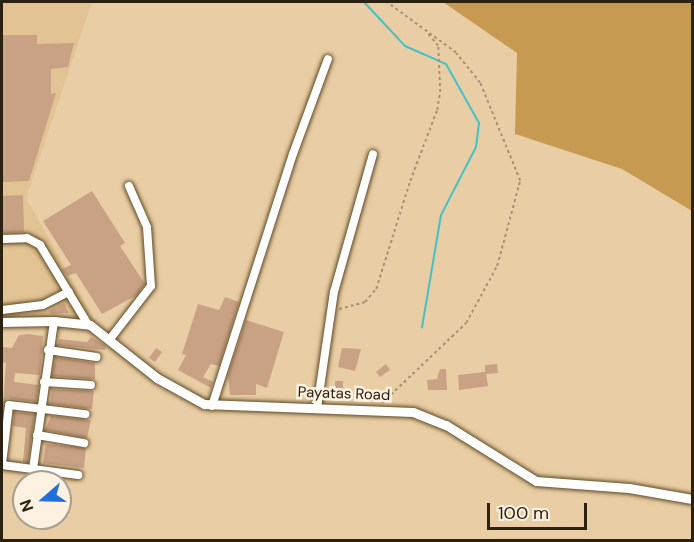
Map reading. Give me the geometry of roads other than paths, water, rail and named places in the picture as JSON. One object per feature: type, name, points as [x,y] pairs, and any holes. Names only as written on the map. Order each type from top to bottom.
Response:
[{"type":"main road","points":[[2,322],[87,323]]},
{"type":"main road","name":"Payatas Road","points":[[87,323],[157,378],[212,406],[376,409],[432,418],[544,483],[629,488],[693,499]]},
{"type":"street","points":[[212,406],[293,154],[328,59]]},
{"type":"street","points":[[317,408],[347,237],[373,154]]},
{"type":"street","points":[[110,339],[151,286],[147,227],[129,186]]},
{"type":"street","points":[[2,239],[27,238],[37,242],[87,323]]},
{"type":"street","points":[[2,310],[43,305],[69,292]]},
{"type":"street","points":[[54,321],[48,351],[41,407],[37,435],[33,470],[2,465],[9,405],[41,407],[85,414]]},
{"type":"street","points":[[48,351],[96,357]]},
{"type":"street","points":[[44,382],[91,385]]},
{"type":"street","points":[[37,435],[84,443]]},
{"type":"street","points":[[72,474],[78,475]]},
{"type":"waterway","points":[[364,2],[405,46],[446,64],[479,123],[476,147],[441,215],[422,327]]}]
